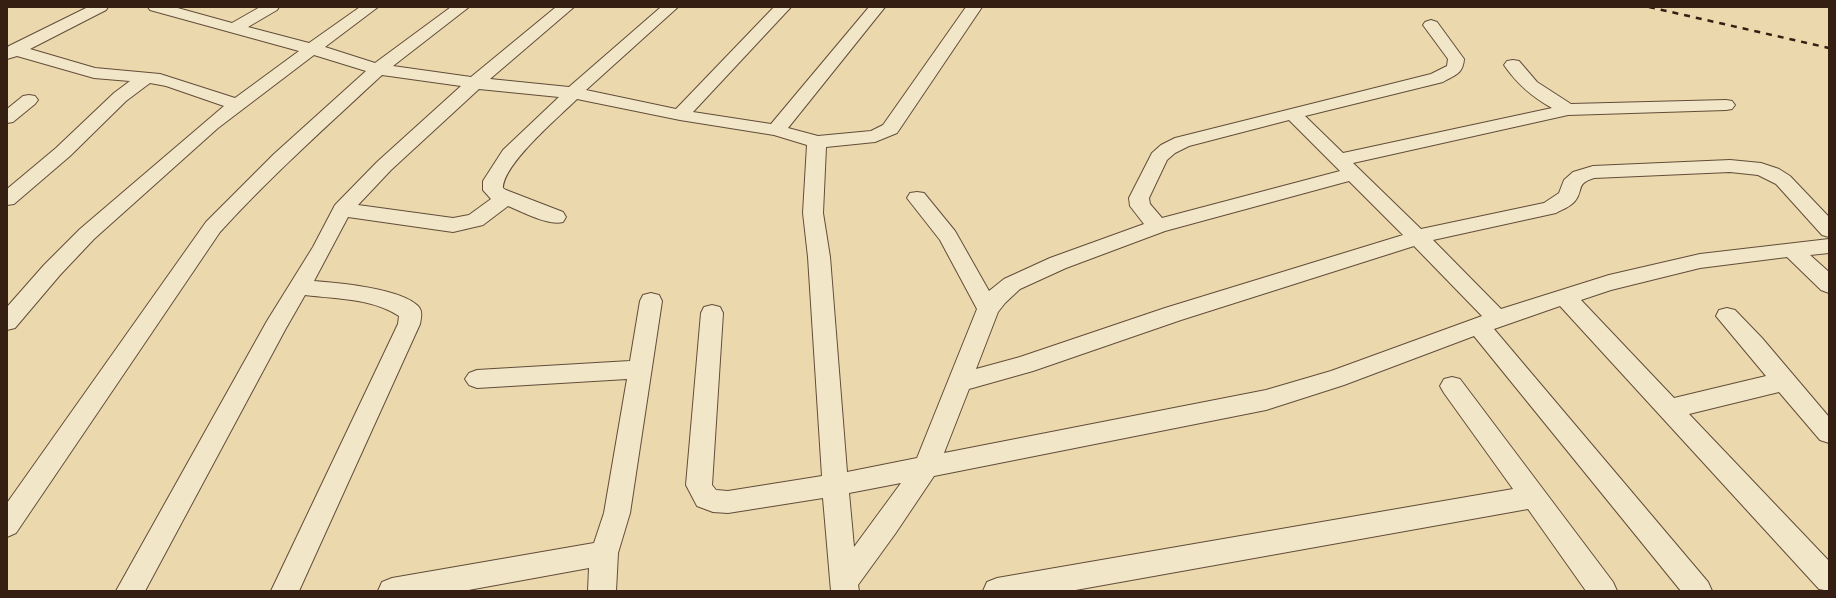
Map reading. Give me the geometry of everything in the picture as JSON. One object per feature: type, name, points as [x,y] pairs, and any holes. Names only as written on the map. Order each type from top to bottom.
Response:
[{"type":"street","points":[[11,53],[100,7]]},
{"type":"street","points":[[234,29],[271,7]]},
{"type":"street","points":[[13,314],[52,270],[87,234],[236,104],[370,7]]},
{"type":"street","points":[[7,525],[130,345],[214,227],[240,198],[378,69],[461,7]]},
{"type":"street","points":[[130,591],[274,327],[342,210],[384,166],[475,83],[566,7]]},
{"type":"street","points":[[556,217],[505,198],[493,190],[492,181],[510,154],[573,94],[670,7]]},
{"type":"street","points":[[680,115],[783,7]]},
{"type":"street","points":[[776,130],[877,7]]},
{"type":"street","points":[[166,8],[234,29],[312,49],[378,69],[475,83],[573,94],[680,115],[776,130],[818,142],[875,136],[890,128],[972,7]]},
{"type":"street","points":[[1158,226],[1140,206],[1139,198],[1159,157],[1164,153],[1182,142],[1422,83],[1446,74],[1455,68],[1456,59],[1431,25]]},
{"type":"street","points":[[11,53],[94,73],[172,82],[236,104]]},
{"type":"street","points":[[1513,65],[1522,79],[1538,93],[1568,110]]},
{"type":"street","points":[[7,199],[63,152],[120,97],[146,78]]},
{"type":"street","points":[[7,118],[29,100]]},
{"type":"street","points":[[844,587],[926,467],[988,309],[997,297],[1012,284],[1058,263],[1158,226],[1346,167],[1568,110],[1726,105]]},
{"type":"street","points":[[1294,114],[1346,167],[1419,237],[1489,322],[1698,591]]},
{"type":"street","points":[[818,142],[812,189],[813,223],[819,256],[835,485],[844,587]]},
{"type":"street","points":[[961,380],[990,375],[1018,367],[1173,314],[1419,237],[1549,208],[1560,203],[1568,196],[1571,184],[1580,176],[1593,172],[1730,166],[1761,169],[1772,173],[1783,180],[1825,221]]},
{"type":"street","points":[[342,210],[454,225],[481,219],[505,198]]},
{"type":"street","points":[[917,198],[948,236],[988,309]]},
{"type":"street","points":[[712,313],[699,485],[704,497],[712,502],[728,502],[835,485],[1266,400],[1336,379],[1489,322],[1609,283],[1700,261],[1829,246]]},
{"type":"street","points":[[1792,250],[1829,286]]},
{"type":"street","points":[[285,591],[409,324],[410,312],[399,304],[382,297],[298,287]]},
{"type":"street","points":[[1565,297],[1829,580]]},
{"type":"street","points":[[602,591],[604,553],[617,513],[651,301]]},
{"type":"street","points":[[1727,316],[1745,333],[1829,433]]},
{"type":"street","points":[[478,379],[640,369]]},
{"type":"street","points":[[1670,409],[1784,380]]},
{"type":"street","points":[[1452,386],[1603,591]]},
{"type":"street","points":[[997,591],[1534,497]]},
{"type":"street","points":[[392,591],[604,553]]},
{"type":"railway","points":[[1649,7],[1829,48]]}]
